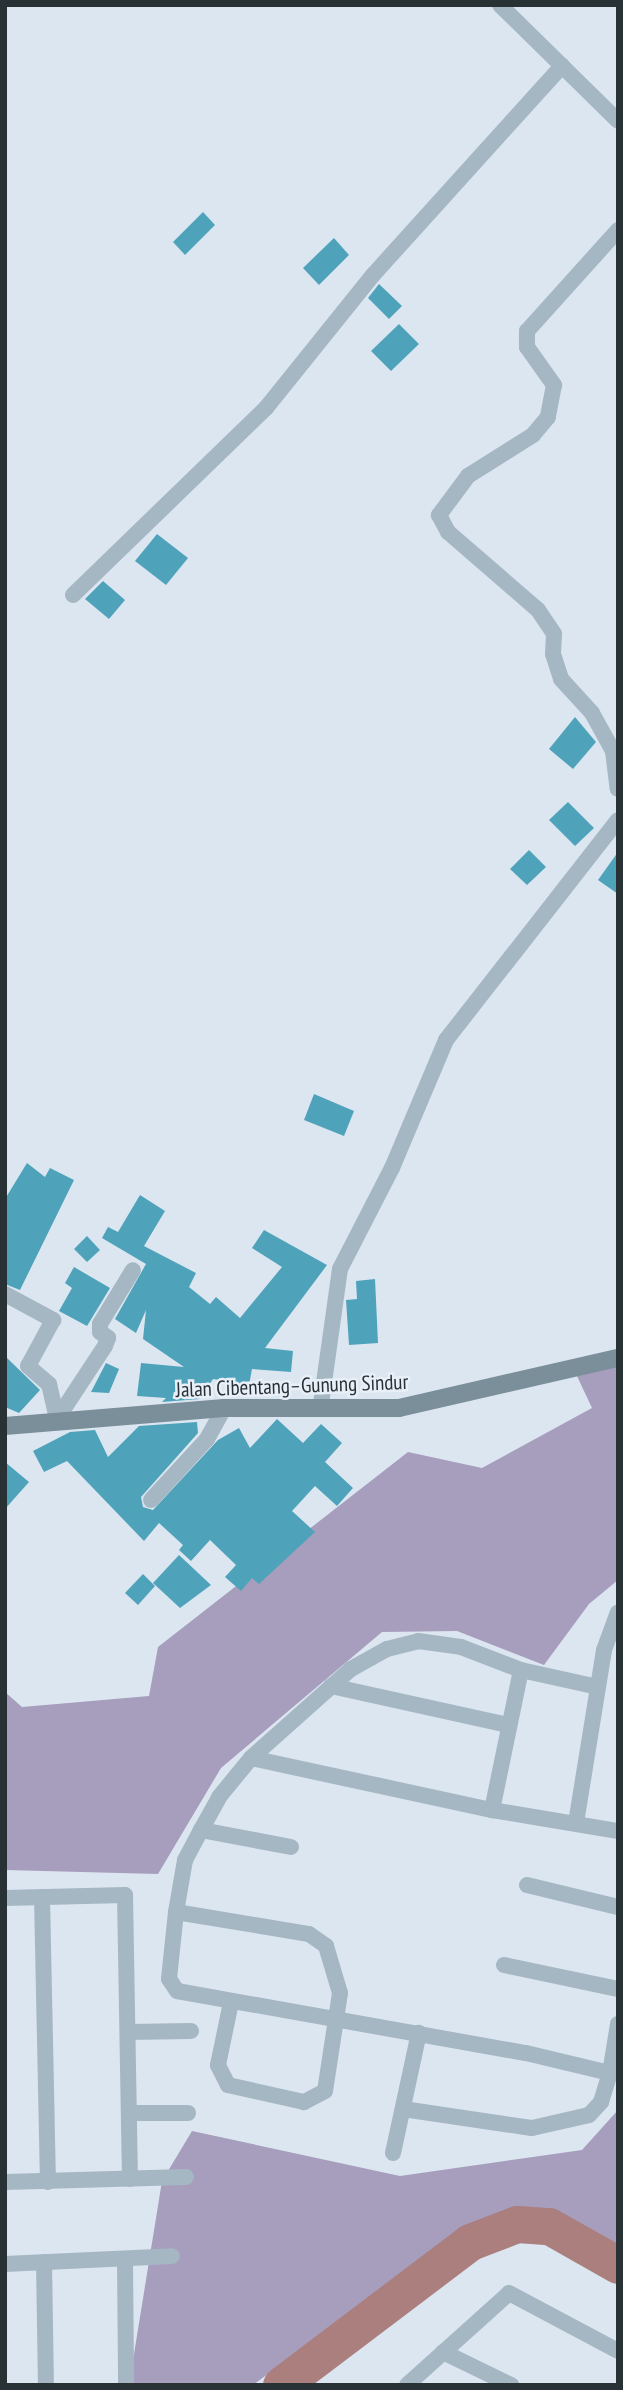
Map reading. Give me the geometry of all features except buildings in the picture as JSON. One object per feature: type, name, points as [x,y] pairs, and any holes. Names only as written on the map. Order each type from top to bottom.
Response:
[{"type":"street","points":[[500,5],[618,121]]},
{"type":"street","points":[[73,595],[266,408],[373,275],[562,66]]},
{"type":"street","points":[[618,230],[527,331],[527,347],[554,384],[548,418],[533,435],[468,477],[439,514],[448,532],[538,610],[554,634],[552,654],[561,679],[592,713],[613,751],[618,789]]},
{"type":"street","points":[[321,1404],[340,1269],[392,1168],[446,1040],[618,820]]},
{"type":"street","points":[[58,1419],[105,1346],[108,1338],[100,1332],[100,1324],[133,1270]]},
{"type":"street","points":[[5,1294],[53,1320],[28,1366],[49,1384],[58,1419]]},
{"type":"street","name":"Jalan Cibentang–Gunung Sindur","points":[[5,1426],[58,1419],[224,1408],[321,1404],[399,1408],[618,1358]]},
{"type":"street","points":[[151,1500],[207,1439],[224,1408]]},
{"type":"street","points":[[576,1823],[604,1650],[618,1612]]},
{"type":"street","points":[[598,1687],[521,1670],[461,1647],[418,1641],[387,1649],[331,1686],[251,1758],[219,1797],[185,1860],[169,1979],[192,1996],[419,2033],[611,2073]]},
{"type":"street","points":[[492,1810],[521,1670]]},
{"type":"street","points":[[331,1686],[509,1725]]},
{"type":"street","points":[[251,1758],[492,1810],[618,1831]]},
{"type":"street","points":[[201,1830],[291,1847]]},
{"type":"street","points":[[527,1885],[618,1907]]},
{"type":"street","points":[[5,1898],[125,1895],[130,2179]]},
{"type":"street","points":[[42,1897],[48,2182]]},
{"type":"street","points":[[176,1912],[309,1934],[326,1947],[340,1993],[339,2019],[325,2091],[304,2102],[228,2085],[220,2076],[231,2002]]},
{"type":"street","points":[[504,1965],[618,1989]]},
{"type":"street","points":[[404,2109],[531,2128],[589,2115],[601,2102],[611,2073],[618,2024]]},
{"type":"street","points":[[128,2032],[191,2031]]},
{"type":"street","points":[[393,2153],[419,2033]]},
{"type":"street","points":[[129,2113],[188,2113]]},
{"type":"street","points":[[5,2182],[186,2177]]},
{"type":"street","points":[[5,2264],[172,2256]]},
{"type":"street","points":[[125,2260],[126,2385]]},
{"type":"street","points":[[44,2262],[46,2385]]},
{"type":"street","points":[[407,2385],[509,2293],[618,2351]]},
{"type":"street","points":[[443,2352],[511,2385]]},
{"type":"shaded area","points":[[618,1366],[618,1580],[589,1604],[544,1665],[457,1631],[382,1632],[221,1768],[158,1874],[5,1870],[5,1692],[22,1707],[149,1696],[158,1647],[408,1452],[482,1468],[592,1408],[576,1374]]},
{"type":"shaded area","points":[[618,2110],[618,2246],[557,2212],[472,2223],[253,2385],[129,2385],[162,2181],[192,2131],[400,2176],[582,2150]]},
{"type":"waterway","points":[[281,2385],[470,2242],[517,2224],[549,2226],[618,2265]]}]
